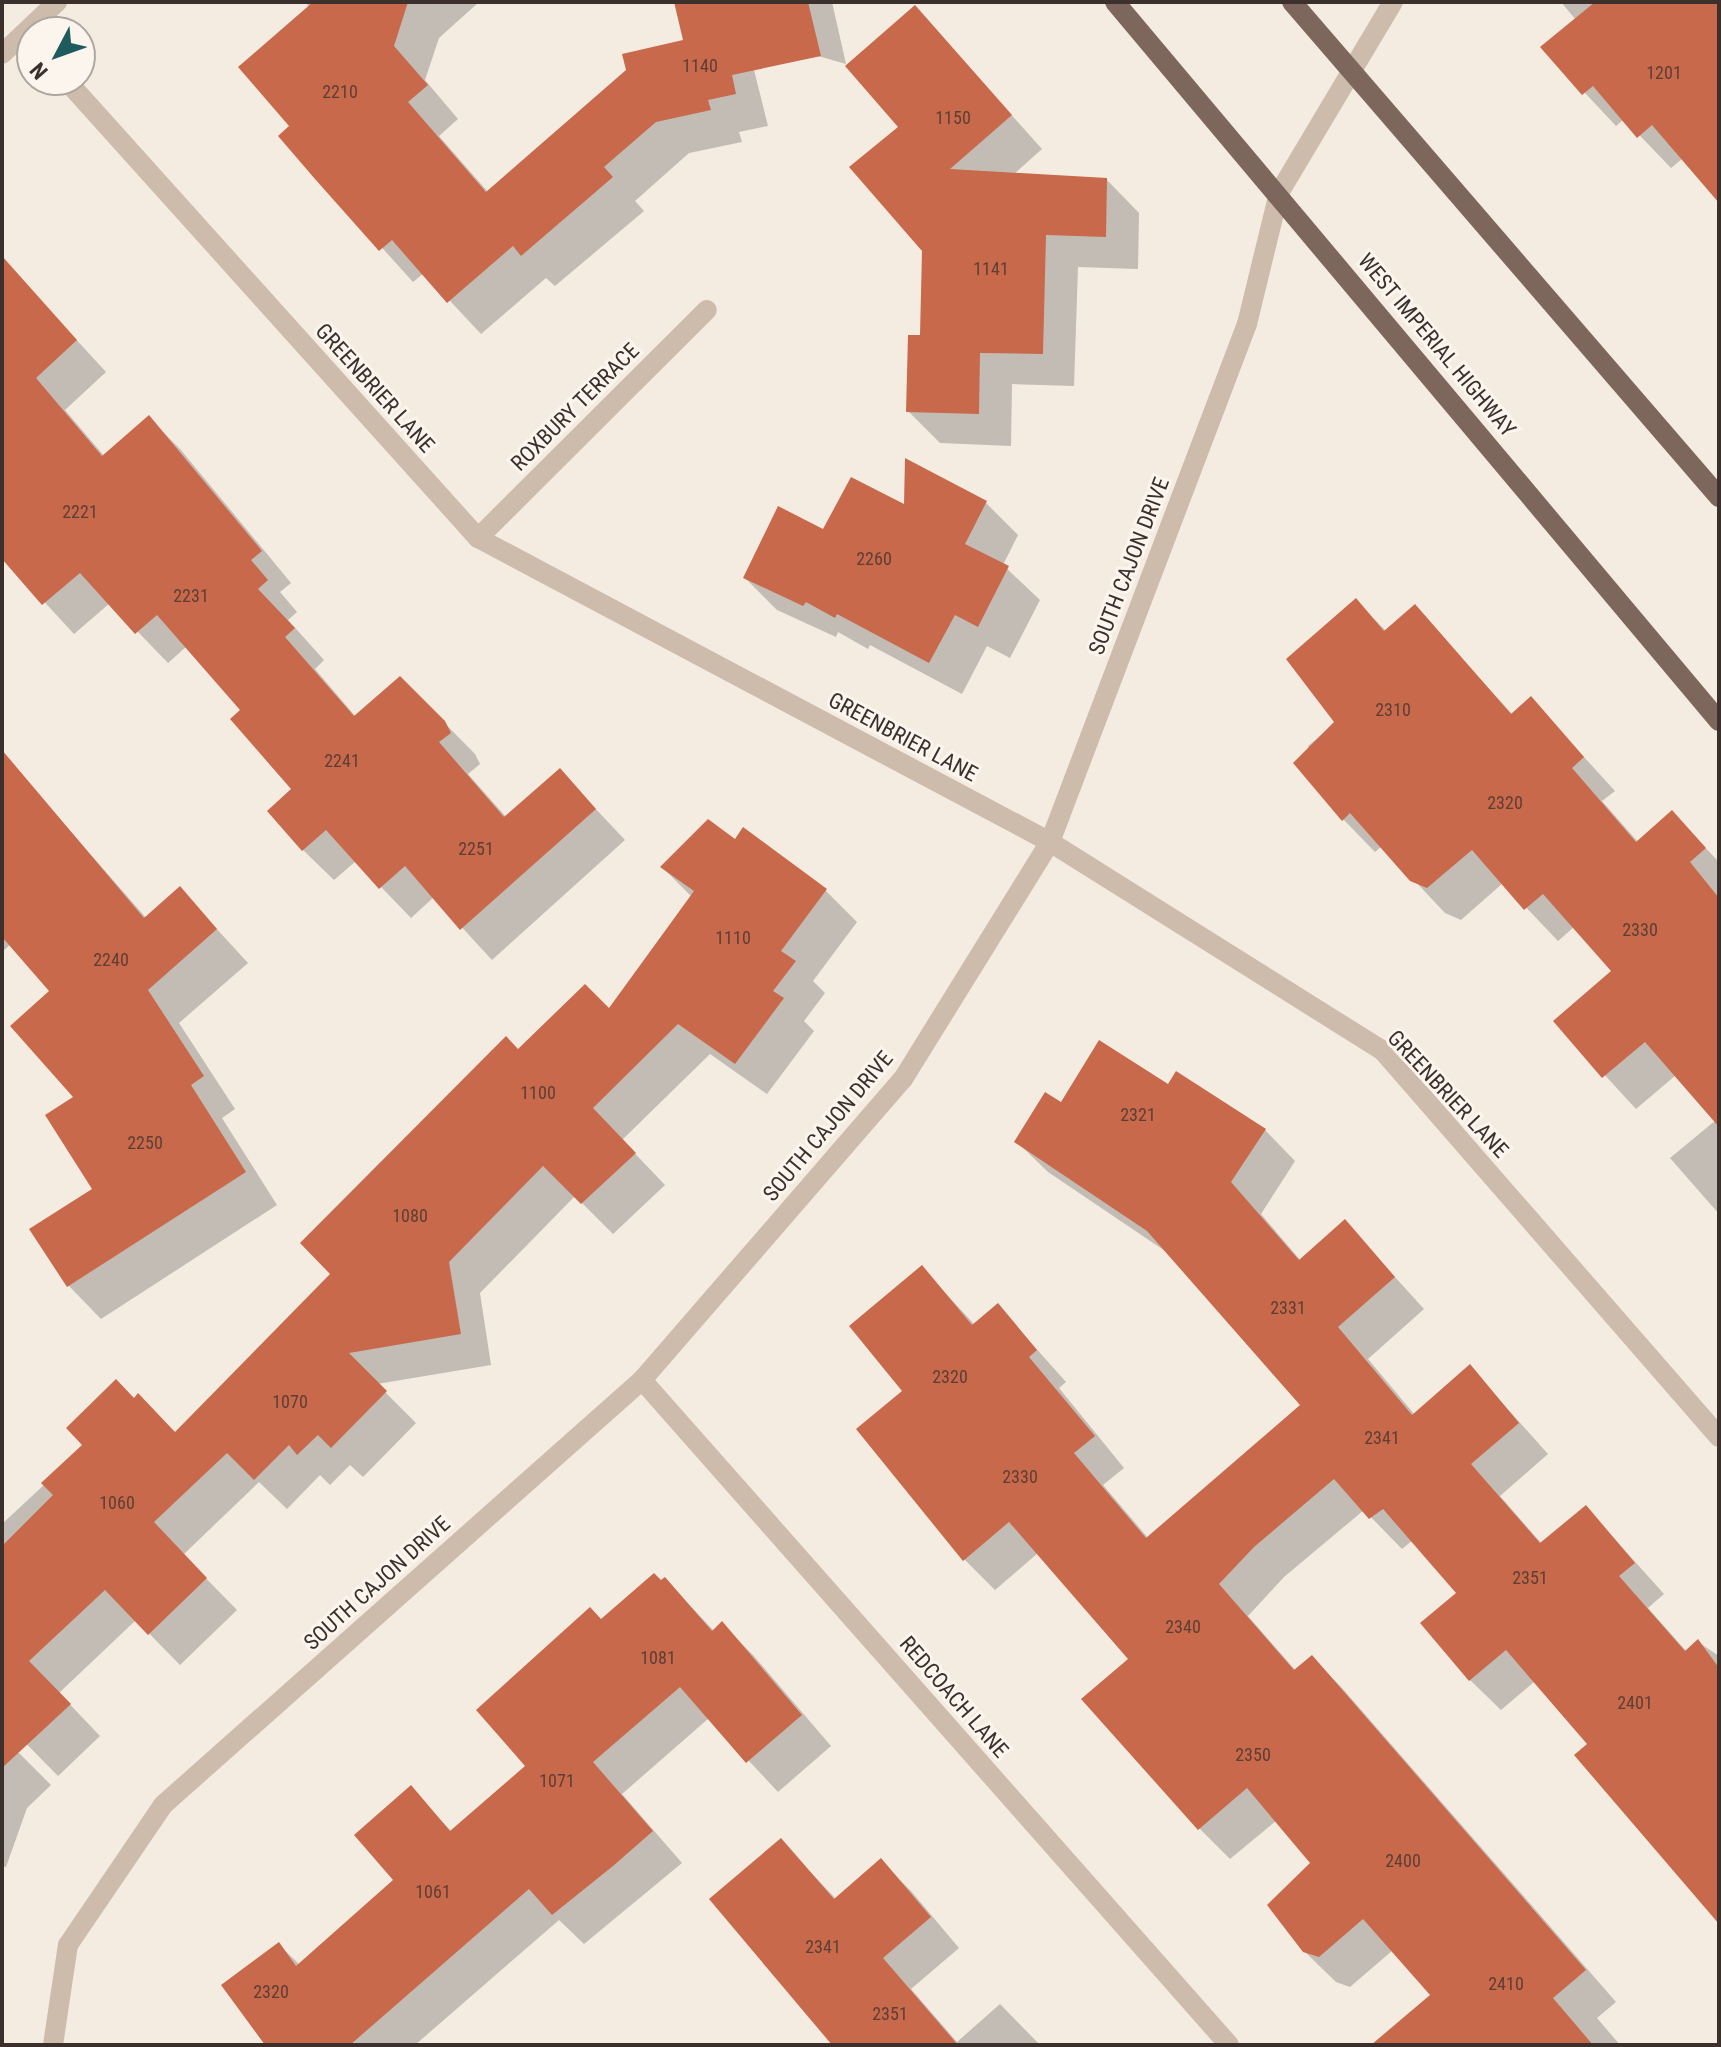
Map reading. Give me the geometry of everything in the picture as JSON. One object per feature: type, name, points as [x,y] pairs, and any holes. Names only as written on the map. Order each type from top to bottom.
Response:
[{"type":"main road","name":"WEST IMPERIAL HIGHWAY","points":[[1115,2],[1279,193],[1719,721]]},
{"type":"main road","points":[[1292,2],[1353,69],[1719,497]]},
{"type":"street","name":"SOUTH CAJON DRIVE","points":[[53,2045],[68,1945],[163,1805],[642,1380],[903,1079],[1050,842],[1247,324],[1279,193],[1393,2]]},
{"type":"street","name":"GREENBRIER LANE","points":[[80,96],[478,538],[1050,842],[1382,1050],[1719,1437]]},
{"type":"street","name":"ROXBURY TERRACE","points":[[478,538],[707,310]]},
{"type":"street","name":"REDCOACH LANE","points":[[642,1380],[1229,2045]]},
{"type":"building","points":[[313,2],[408,2],[394,46],[428,85],[408,102],[486,192],[626,70],[622,54],[683,40],[674,2],[808,2],[821,56],[732,75],[736,94],[708,100],[711,110],[656,122],[604,167],[613,177],[521,256],[513,246],[447,303],[392,240],[379,251],[315,179],[278,136],[289,126],[238,67]]},
{"type":"building","points":[[1595,2],[1719,2],[1719,203],[1652,125],[1637,138],[1593,86],[1582,95],[1540,47]]},
{"type":"building","points":[[915,5],[1012,115],[950,169],[1107,178],[1106,237],[1046,235],[1043,354],[980,353],[979,414],[906,412],[908,335],[920,335],[922,251],[849,167],[898,127],[845,66]]},
{"type":"building","points":[[2,256],[77,340],[36,378],[102,456],[149,415],[262,551],[251,560],[268,580],[258,589],[295,628],[285,637],[354,716],[400,676],[445,721],[451,733],[439,742],[504,817],[560,768],[596,809],[460,930],[405,866],[379,889],[326,830],[302,851],[267,811],[291,789],[230,719],[240,710],[157,615],[135,634],[80,573],[42,605],[2,559]]},
{"type":"building","points":[[905,458],[987,501],[965,544],[1009,566],[978,627],[955,615],[929,663],[837,614],[835,618],[806,602],[803,606],[743,578],[778,506],[823,529],[851,477],[904,504]]},
{"type":"building","points":[[1356,598],[1384,631],[1415,604],[1511,714],[1531,696],[1584,757],[1572,768],[1636,842],[1672,810],[1706,848],[1690,862],[1719,898],[1719,1127],[1645,1042],[1602,1078],[1553,1021],[1611,971],[1543,894],[1524,910],[1472,850],[1427,888],[1410,881],[1350,813],[1342,821],[1293,763],[1334,722],[1286,659]]},
{"type":"building","points":[[2,750],[144,918],[180,886],[217,929],[148,990],[204,1076],[191,1085],[246,1172],[67,1287],[29,1229],[92,1189],[45,1115],[73,1097],[10,1026],[49,991],[2,937]]},
{"type":"building","points":[[708,819],[735,839],[743,827],[827,889],[781,951],[796,961],[773,991],[784,998],[735,1064],[678,1024],[593,1108],[636,1153],[581,1204],[543,1166],[449,1262],[461,1334],[349,1353],[387,1391],[331,1448],[318,1435],[297,1455],[289,1445],[254,1480],[227,1453],[154,1522],[207,1578],[148,1635],[105,1590],[29,1661],[71,1704],[2,1768],[2,1546],[53,1495],[41,1483],[82,1445],[66,1428],[116,1379],[134,1398],[138,1393],[175,1432],[330,1274],[300,1243],[506,1036],[518,1049],[585,984],[609,1008],[694,891],[660,867]]},
{"type":"building","points":[[1099,1040],[1168,1084],[1176,1071],[1266,1129],[1231,1182],[1299,1260],[1345,1219],[1395,1277],[1338,1327],[1412,1415],[1470,1364],[1519,1423],[1471,1464],[1540,1543],[1586,1505],[1635,1563],[1619,1576],[1685,1651],[1698,1639],[1719,1668],[1719,1924],[1574,1755],[1587,1744],[1506,1650],[1469,1681],[1420,1623],[1456,1593],[1383,1509],[1369,1519],[1334,1479],[1254,1547],[1219,1584],[1294,1670],[1312,1655],[1586,1970],[1553,1998],[1593,2045],[1371,2045],[1430,1995],[1363,1919],[1319,1957],[1303,1952],[1267,1905],[1310,1863],[1247,1788],[1198,1830],[1081,1699],[1128,1659],[1009,1522],[963,1561],[856,1429],[902,1391],[849,1326],[922,1265],[972,1325],[998,1303],[1037,1350],[1029,1357],[1095,1436],[1074,1453],[1146,1538],[1300,1405],[1147,1231],[1014,1142],[1045,1092],[1061,1102]]},
{"type":"building","points":[[654,1573],[661,1580],[665,1577],[712,1631],[722,1621],[802,1715],[746,1763],[680,1687],[593,1762],[653,1831],[613,1866],[552,1915],[529,1889],[350,2045],[265,2045],[221,1985],[279,1942],[296,1966],[393,1880],[354,1835],[411,1785],[450,1831],[525,1766],[476,1710],[590,1607],[601,1619]]},
{"type":"building","points":[[781,1838],[834,1899],[881,1858],[931,1917],[883,1958],[958,2045],[832,2045],[709,1899]]}]
